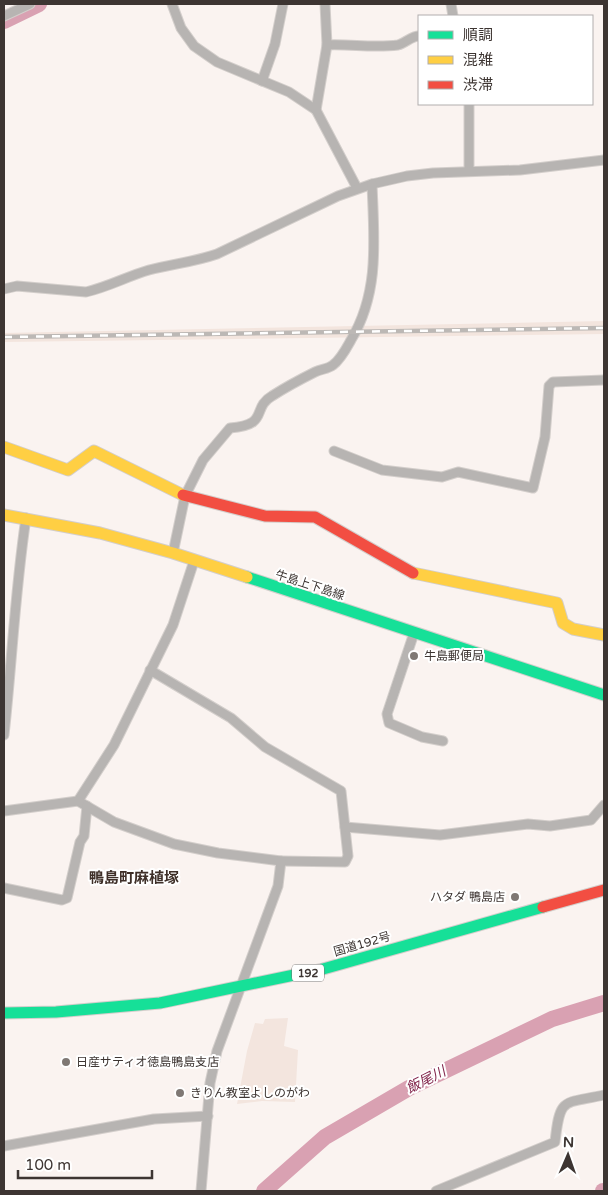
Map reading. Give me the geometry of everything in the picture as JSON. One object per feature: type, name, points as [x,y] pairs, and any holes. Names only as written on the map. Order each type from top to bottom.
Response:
[{"type":"main road","points":[[4,447],[68,470],[75,468],[85,454],[94,451],[185,496],[232,506],[265,516],[315,518],[368,546],[412,573],[557,603],[564,623],[572,628],[604,635]]},
{"type":"main road","name":"牛島上下島線","points":[[4,515],[100,533],[173,553],[604,695]]},
{"type":"main road","name":"国道192号","points":[[4,1013],[56,1012],[160,1003],[240,987],[323,969],[604,890]]},
{"type":"street","points":[[4,16],[30,4]]},
{"type":"street","points":[[172,4],[181,28],[194,46],[217,62],[289,92],[316,110],[357,188]]},
{"type":"street","points":[[262,81],[275,44],[283,4]]},
{"type":"street","points":[[316,110],[327,45],[325,4]]},
{"type":"street","points":[[327,45],[360,44],[372,47],[401,44],[418,36]]},
{"type":"street","points":[[469,105],[469,171]]},
{"type":"street","points":[[4,288],[17,286],[86,292],[96,290],[149,270],[195,261],[217,254],[357,188],[407,176],[469,171],[520,170],[604,160]]},
{"type":"street","points":[[173,553],[185,496],[203,460],[230,428],[246,427],[254,423],[269,397],[316,371],[333,366],[342,356],[365,314],[372,280],[372,184]]},
{"type":"street","points":[[334,451],[382,470],[442,476],[458,472],[532,488],[545,437],[549,386],[553,382],[604,380]]},
{"type":"street","points":[[4,735],[17,614],[20,560],[26,518]]},
{"type":"street","points":[[78,801],[114,745],[173,625],[194,561]]},
{"type":"street","points":[[414,633],[387,714],[389,723],[422,737],[443,741]]},
{"type":"street","points":[[4,811],[78,801],[114,822],[174,844],[218,853],[281,861],[344,862],[348,856],[341,791],[265,747],[231,718],[150,670]]},
{"type":"street","points":[[345,827],[440,835],[528,824],[550,826],[591,820],[604,805]]},
{"type":"street","points":[[4,888],[62,900],[67,898],[80,842],[84,836],[87,806]]},
{"type":"street","points":[[201,1191],[210,1083],[217,1050],[278,886],[281,861]]},
{"type":"street","points":[[436,1191],[555,1142],[558,1113],[566,1103],[604,1094]]},
{"type":"street","points":[[4,1146],[154,1118],[208,1116]]},
{"type":"shaded area","points":[[604,321],[604,334],[4,342],[4,333]]},
{"type":"shaded area","points":[[288,1018],[284,1046],[298,1050],[295,1102],[262,1101],[237,1104],[247,1051],[255,1023],[263,1024],[265,1019]]},
{"type":"waterway","points":[[4,21],[39,4]]},
{"type":"waterway","name":"飯尾川","points":[[264,1191],[325,1137],[409,1088],[552,1019],[604,1003]]},
{"type":"railway","points":[[4,337],[604,328]]},
{"type":"traffic: fast","points":[[247,577],[604,695]]},
{"type":"traffic: fast","points":[[4,1013],[56,1012],[160,1003],[323,969],[543,907]]},
{"type":"traffic: slow","points":[[4,447],[68,470],[94,451],[183,495]]},
{"type":"traffic: slow","points":[[4,515],[100,533],[173,553],[247,577]]},
{"type":"traffic: slow","points":[[413,573],[557,603],[563,623],[573,629],[604,635]]},
{"type":"traffic: jam","points":[[183,495],[265,516],[315,517],[413,573]]},
{"type":"traffic: jam","points":[[543,907],[604,890]]},
{"type":"place","name":"牛島郵便局","points":[[414,656]]},
{"type":"place","name":"ハタダ 鴨島店","points":[[515,897]]},
{"type":"place","name":"日産サティオ徳島鴨島支店","points":[[66,1062]]},
{"type":"place","name":"きりん教室よしのがわ","points":[[180,1093]]},
{"type":"district","name":"鴨島町麻植塚","points":[[134,878]]}]
